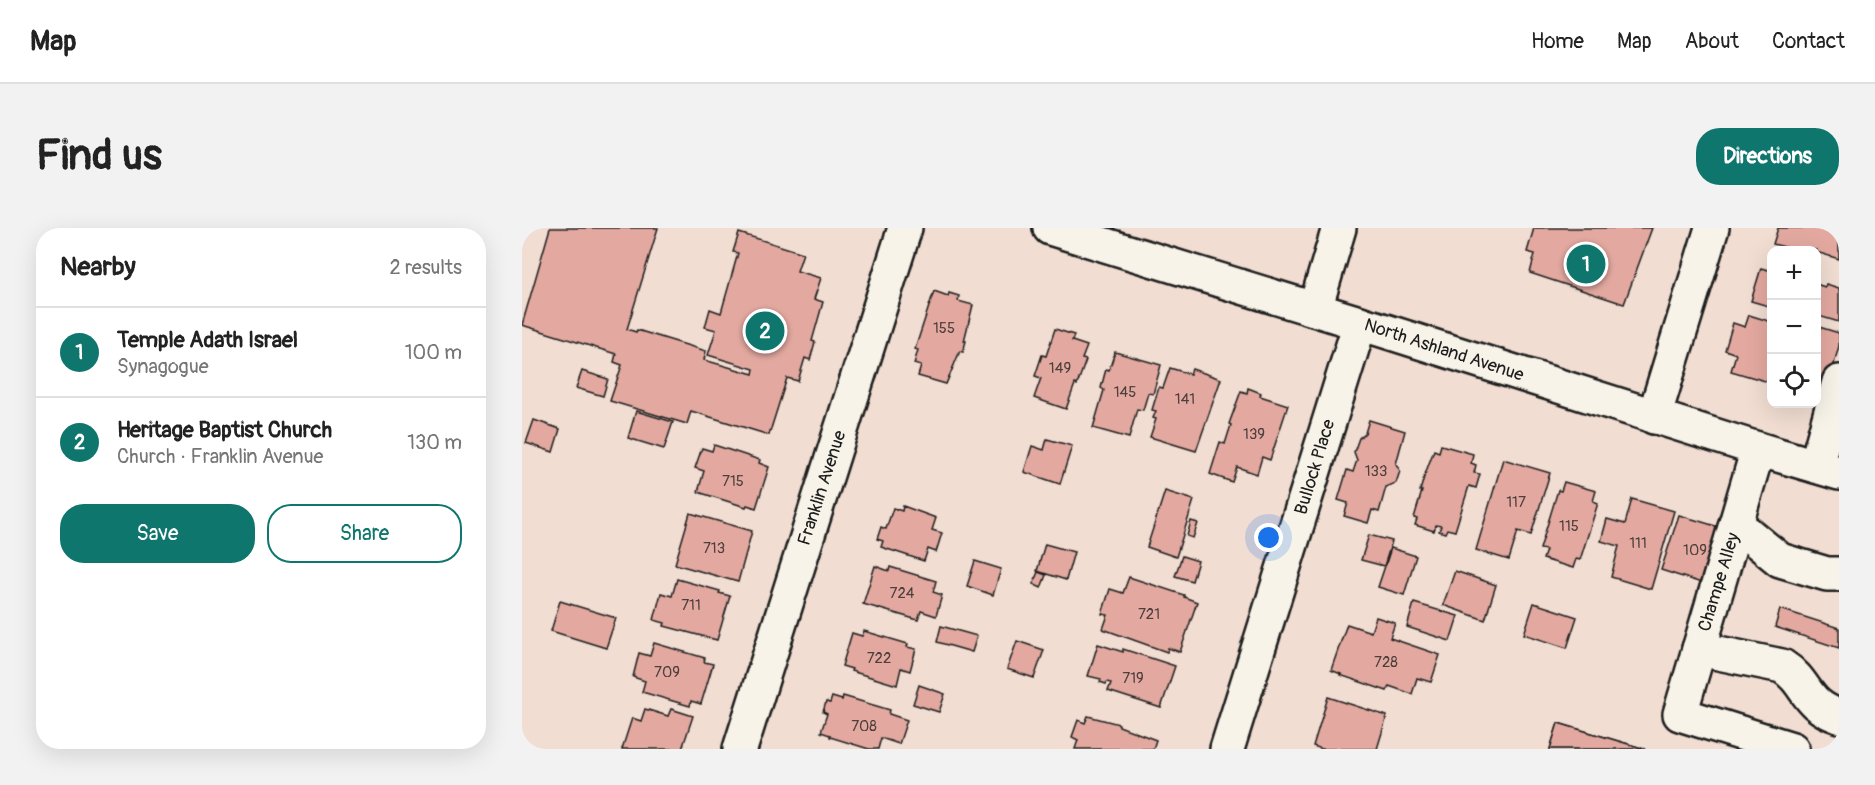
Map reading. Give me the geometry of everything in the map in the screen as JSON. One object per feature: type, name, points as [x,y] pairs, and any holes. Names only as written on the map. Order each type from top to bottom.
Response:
[{"type":"street","name":"Franklin Avenue","points":[[740,749],[905,228]]},
{"type":"street","name":"North Ashland Avenue","points":[[1050,228],[1827,469]]},
{"type":"street","points":[[1315,309],[1339,228]]},
{"type":"street","points":[[1654,417],[1712,228]]},
{"type":"street","name":"Bullock Place","points":[[1227,749],[1360,323]]},
{"type":"street","points":[[1827,469],[1839,382]]},
{"type":"street","name":"Champe Alley","points":[[1758,449],[1680,714],[1792,749]]},
{"type":"street","points":[[1736,524],[1780,560],[1827,574],[1839,574]]},
{"type":"street","points":[[1699,649],[1782,666],[1793,673],[1812,701],[1824,711],[1839,716]]},
{"type":"building","points":[[550,228],[658,228],[627,329],[706,351],[704,360],[753,374],[754,369],[708,355],[716,330],[705,327],[710,309],[721,313],[738,253],[733,252],[739,233],[803,253],[797,271],[821,278],[814,299],[823,302],[812,341],[815,342],[810,360],[805,358],[798,381],[787,378],[769,435],[691,411],[687,424],[610,401],[622,365],[614,362],[616,354],[522,325]]},
{"type":"building","points":[[1534,228],[1652,228],[1624,304],[1530,273],[1535,254],[1527,252]]},
{"type":"building","points":[[1778,228],[1839,228],[1839,259],[1821,254],[1821,246],[1773,244]]},
{"type":"building","points":[[1761,268],[1767,270],[1767,306],[1751,301]]},
{"type":"building","points":[[1826,284],[1839,288],[1839,322],[1821,317],[1821,286],[1825,287]]},
{"type":"building","points":[[934,291],[948,296],[949,293],[959,296],[958,301],[973,305],[963,352],[960,351],[946,384],[918,376],[921,366],[914,364],[918,350],[915,349]]},
{"type":"building","points":[[1749,315],[1767,320],[1767,382],[1731,371],[1736,354],[1725,350],[1733,323],[1745,327]]},
{"type":"building","points":[[1821,328],[1839,333],[1839,346],[1826,393],[1821,392]]},
{"type":"building","points":[[1055,329],[1074,335],[1072,341],[1087,346],[1082,359],[1086,360],[1066,409],[1034,398],[1041,378],[1035,376],[1042,355],[1046,356]]},
{"type":"building","points":[[1115,352],[1161,365],[1153,394],[1148,393],[1143,410],[1137,409],[1129,438],[1093,428],[1104,390],[1101,388],[1106,369],[1109,370]]},
{"type":"building","points":[[1170,368],[1190,374],[1192,369],[1221,379],[1196,451],[1150,437],[1156,419],[1153,418],[1156,411],[1152,410],[1159,387],[1163,388]]},
{"type":"building","points":[[582,371],[608,379],[603,396],[576,388]]},
{"type":"building","points":[[1248,388],[1261,393],[1260,396],[1288,405],[1270,460],[1262,457],[1257,474],[1237,467],[1232,482],[1210,474],[1220,442],[1225,444],[1231,425],[1229,424],[1241,391],[1247,393]]},
{"type":"building","points":[[636,411],[673,422],[664,449],[628,438]]},
{"type":"building","points":[[534,420],[560,429],[553,452],[526,443]]},
{"type":"building","points":[[1369,420],[1405,431],[1396,464],[1400,471],[1396,483],[1386,487],[1379,512],[1372,510],[1368,523],[1344,516],[1348,503],[1338,500],[1347,470],[1353,472],[1357,460],[1354,452],[1359,438],[1365,433]]},
{"type":"building","points":[[1047,439],[1072,446],[1060,484],[1024,472],[1032,446],[1044,450]]},
{"type":"building","points":[[714,445],[760,460],[759,463],[769,467],[756,508],[698,492],[704,471],[695,468],[702,448],[712,451]]},
{"type":"building","points":[[1441,445],[1473,454],[1471,463],[1476,465],[1474,473],[1480,474],[1476,488],[1469,486],[1455,531],[1447,529],[1445,533],[1439,531],[1441,526],[1436,525],[1434,531],[1415,525],[1417,519],[1414,518],[1424,477],[1434,450],[1439,452]]},
{"type":"building","points":[[1503,459],[1550,473],[1531,535],[1518,531],[1509,560],[1476,550]]},
{"type":"building","points":[[1564,482],[1596,491],[1593,501],[1598,503],[1580,560],[1576,559],[1573,568],[1543,559],[1546,550],[1540,549],[1558,490],[1561,491]]},
{"type":"building","points":[[1165,491],[1194,500],[1176,557],[1147,547]]},
{"type":"building","points":[[1632,499],[1674,511],[1651,589],[1611,577],[1619,546],[1601,541],[1607,519],[1625,524]]},
{"type":"building","points":[[903,506],[936,518],[932,530],[942,533],[936,552],[928,549],[924,561],[881,547],[883,541],[877,539],[881,527],[886,529],[893,508],[902,511]]},
{"type":"building","points":[[690,513],[752,531],[738,582],[675,564]]},
{"type":"building","points":[[1679,515],[1729,530],[1711,586],[1661,570]]},
{"type":"building","points":[[1191,521],[1198,523],[1193,538],[1187,536]]},
{"type":"building","points":[[1369,535],[1392,541],[1384,566],[1361,560]]},
{"type":"building","points":[[1045,544],[1074,552],[1066,580],[1037,571]]},
{"type":"building","points":[[1391,548],[1416,556],[1404,595],[1378,587]]},
{"type":"building","points":[[1182,556],[1198,561],[1192,581],[1175,576]]},
{"type":"building","points":[[975,561],[1001,569],[993,595],[967,586]]},
{"type":"building","points":[[875,566],[889,571],[890,567],[936,581],[933,592],[942,595],[936,616],[921,611],[918,620],[863,604]]},
{"type":"building","points":[[1455,571],[1496,585],[1485,620],[1443,605]]},
{"type":"building","points":[[1038,572],[1046,575],[1041,588],[1033,584]]},
{"type":"building","points":[[1129,577],[1184,595],[1197,602],[1180,652],[1168,648],[1167,652],[1103,629],[1108,615],[1102,614],[1110,589],[1123,593]]},
{"type":"building","points":[[677,579],[730,596],[717,640],[664,626],[665,623],[654,620],[661,593],[672,596]]},
{"type":"building","points":[[560,601],[616,618],[606,648],[551,631]]},
{"type":"building","points":[[1414,603],[1458,616],[1450,641],[1407,627]]},
{"type":"building","points":[[1534,603],[1577,617],[1567,648],[1524,634]]},
{"type":"building","points":[[1780,609],[1839,628],[1839,648],[1775,627]]},
{"type":"building","points":[[1376,617],[1395,623],[1390,638],[1440,655],[1431,682],[1417,678],[1412,694],[1389,686],[1387,691],[1331,670],[1347,624],[1371,632]]},
{"type":"building","points":[[941,626],[977,636],[972,652],[937,642]]},
{"type":"building","points":[[864,631],[908,644],[907,647],[916,649],[910,671],[901,668],[897,685],[842,666],[852,633],[862,636]]},
{"type":"building","points":[[1017,641],[1044,650],[1034,678],[1007,669]]},
{"type":"building","points":[[654,643],[705,658],[704,662],[713,664],[701,704],[691,701],[690,706],[642,692],[645,681],[633,677],[639,653],[650,656]]},
{"type":"building","points":[[1098,644],[1123,652],[1123,649],[1175,666],[1161,708],[1108,691],[1111,683],[1106,684],[1100,682],[1101,679],[1088,676]]},
{"type":"building","points":[[919,685],[945,694],[939,712],[913,704]]},
{"type":"building","points":[[843,696],[890,710],[889,714],[907,720],[899,744],[881,738],[878,749],[869,749],[821,732],[827,714],[823,712],[826,702],[830,703],[832,697],[842,700]]},
{"type":"building","points":[[1328,697],[1387,716],[1377,749],[1322,749],[1313,746]]},
{"type":"building","points":[[645,709],[668,716],[671,709],[693,716],[682,749],[622,749],[632,718],[641,721]]},
{"type":"building","points":[[1088,716],[1119,724],[1119,726],[1156,740],[1153,749],[1075,749],[1078,740],[1072,737],[1078,720],[1085,723]]},
{"type":"building","points":[[1558,723],[1645,749],[1550,749]]},
{"type":"building","points":[[1558,723],[1645,749],[1550,749]]},
{"type":"place","name":"Temple Adath Israel","points":[[1586,264]]},
{"type":"place","name":"Heritage Baptist Church","points":[[765,331]]}]
